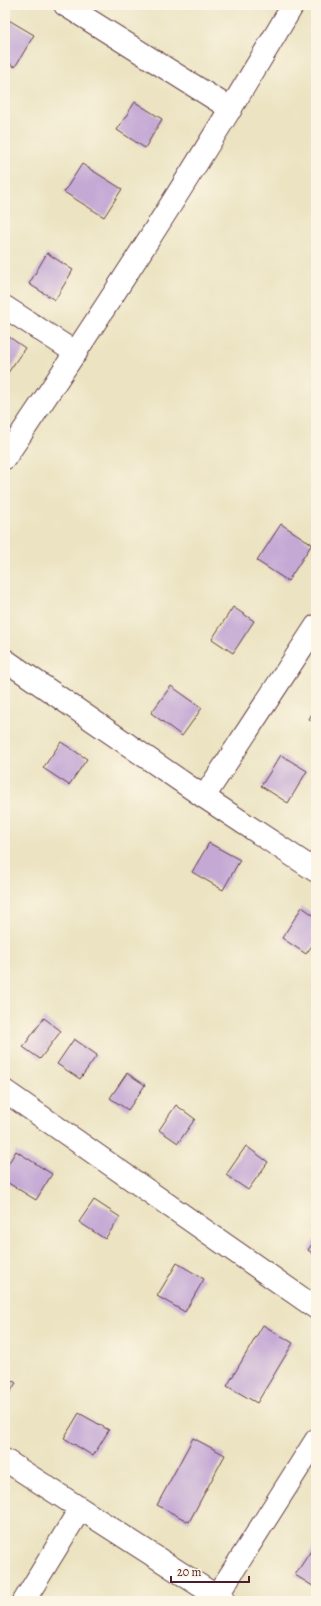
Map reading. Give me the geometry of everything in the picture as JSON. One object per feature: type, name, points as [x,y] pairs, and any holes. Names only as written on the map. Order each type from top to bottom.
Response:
[{"type":"street","points":[[64,5],[232,110]]},
{"type":"street","points":[[5,458],[76,353],[232,110],[293,5]]},
{"type":"street","points":[[5,307],[76,353]]},
{"type":"street","points":[[204,797],[316,626]]},
{"type":"street","points":[[5,660],[204,797],[316,871]]},
{"type":"street","points":[[5,1091],[316,1308]]},
{"type":"street","points":[[5,1460],[221,1599],[316,1440]]},
{"type":"street","points":[[24,1601],[80,1508]]},
{"type":"building","points":[[7,19],[34,35],[15,67],[5,61],[5,24]]},
{"type":"building","points":[[135,102],[162,119],[145,148],[117,130]]},
{"type":"building","points":[[82,164],[122,189],[104,217],[64,192]]},
{"type":"building","points":[[47,253],[73,270],[55,300],[29,284]]},
{"type":"building","points":[[5,334],[25,348],[5,377]]},
{"type":"building","points":[[281,524],[312,544],[288,581],[257,561]]},
{"type":"building","points":[[233,607],[254,621],[233,653],[212,639]]},
{"type":"building","points":[[171,686],[202,708],[182,736],[151,713]]},
{"type":"building","points":[[316,706],[316,723],[309,719]]},
{"type":"building","points":[[61,742],[87,759],[69,785],[43,768]]},
{"type":"building","points":[[281,755],[307,771],[288,803],[261,786]]},
{"type":"building","points":[[209,843],[240,860],[223,890],[192,872]]},
{"type":"building","points":[[302,907],[316,917],[316,940],[306,954],[282,938]]},
{"type":"building","points":[[44,1018],[61,1031],[40,1059],[23,1047]]},
{"type":"building","points":[[74,1039],[97,1055],[80,1079],[57,1064]]},
{"type":"building","points":[[127,1073],[145,1085],[128,1110],[110,1098]]},
{"type":"building","points":[[176,1105],[195,1119],[178,1143],[159,1130]]},
{"type":"building","points":[[246,1146],[268,1162],[248,1190],[226,1175]]},
{"type":"building","points":[[16,1151],[52,1174],[36,1200],[5,1181],[5,1169]]},
{"type":"building","points":[[94,1200],[120,1217],[105,1239],[79,1222]]},
{"type":"building","points":[[316,1238],[316,1256],[308,1250]]},
{"type":"building","points":[[177,1263],[204,1279],[185,1312],[157,1296]]},
{"type":"building","points":[[263,1325],[293,1343],[257,1403],[227,1386]]},
{"type":"building","points":[[5,1376],[16,1383],[5,1400]]},
{"type":"building","points":[[79,1413],[109,1430],[93,1456],[64,1438]]},
{"type":"building","points":[[193,1438],[225,1455],[189,1522],[157,1505]]},
{"type":"building","points":[[316,1543],[316,1588],[295,1575]]}]
